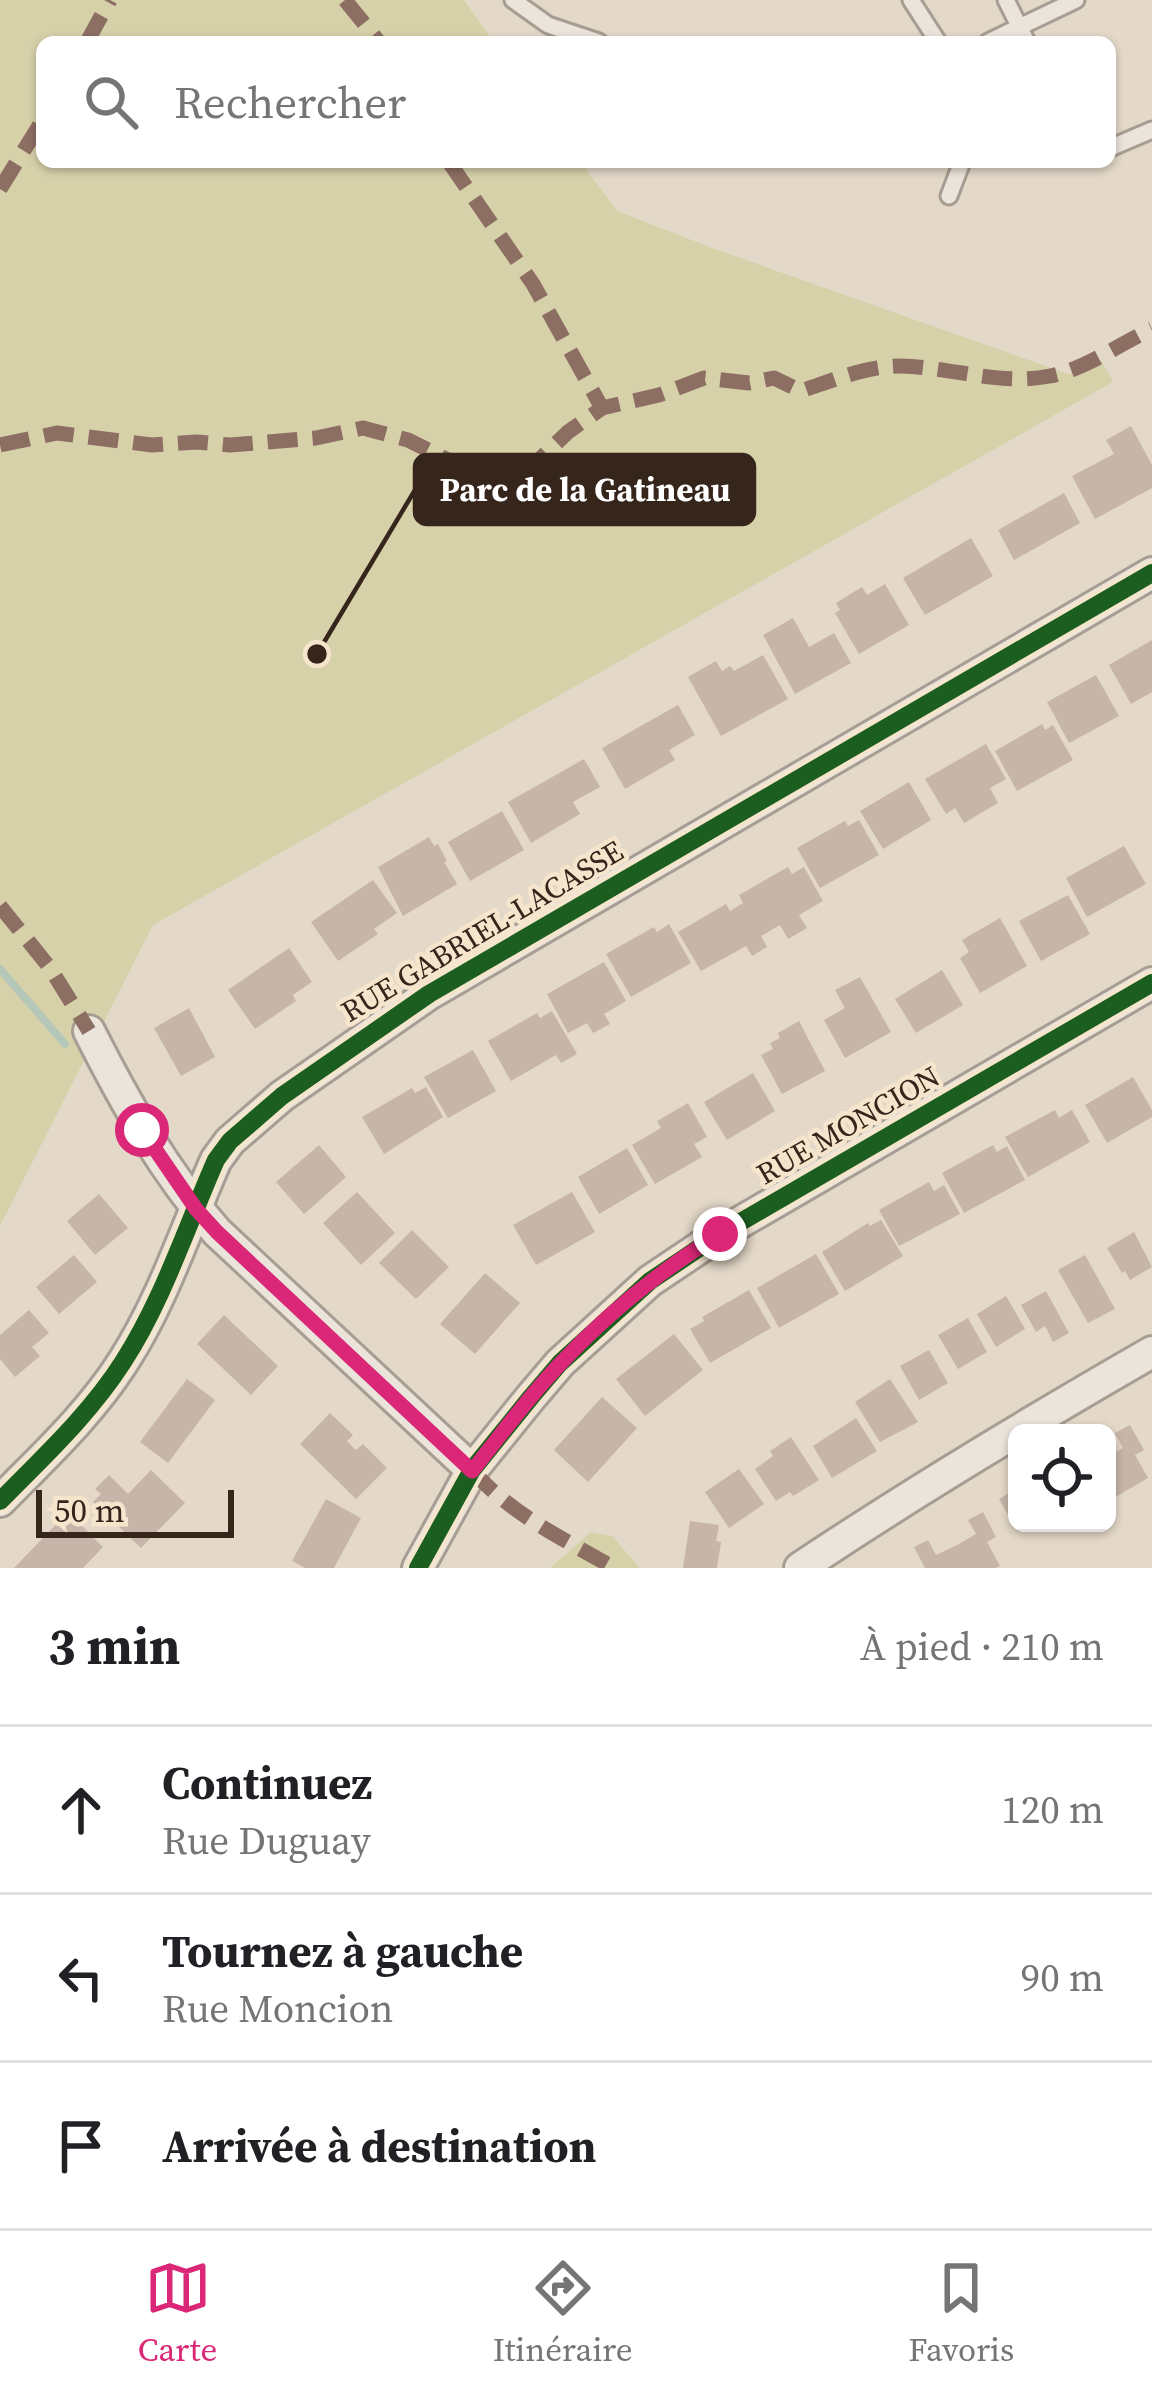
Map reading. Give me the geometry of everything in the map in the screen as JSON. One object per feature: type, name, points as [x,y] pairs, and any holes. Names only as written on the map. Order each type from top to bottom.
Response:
[{"type":"street","name":"RUE GABRIEL-LACASSE","points":[[0,1502],[93,1405],[124,1361],[216,1160],[230,1141],[282,1096],[395,1016],[493,955],[1152,573]]},
{"type":"street","name":"RUE MONCION","points":[[418,1568],[472,1471],[560,1364],[622,1304],[682,1258],[1152,982]]},
{"type":"street","points":[[89,1031],[142,1130],[196,1209],[472,1471]]},
{"type":"street","points":[[800,1568],[983,1450],[1152,1352]]},
{"type":"lane","points":[[513,0],[548,26],[580,36]]},
{"type":"lane","points":[[911,0],[934,36]]},
{"type":"lane","points":[[1006,0],[1024,34],[1076,0]]},
{"type":"lane","points":[[1116,145],[1152,130]]},
{"type":"lane","points":[[950,196],[960,168]]},
{"type":"shaded area","points":[[0,0],[464,0],[490,36],[36,36],[36,168],[585,168],[617,211],[715,249],[1068,374],[1101,360],[1113,382],[153,925],[0,1226]]},
{"type":"shaded area","points":[[591,1532],[612,1536],[640,1568],[550,1568]]},
{"type":"building","points":[[1131,426],[1152,465],[1152,488],[1095,519],[1072,476],[1114,454],[1106,440]]},
{"type":"building","points":[[1064,493],[1080,523],[1014,560],[998,530]]},
{"type":"building","points":[[971,538],[993,576],[925,615],[903,578]]},
{"type":"building","points":[[885,584],[909,625],[859,654],[835,613],[840,610],[836,603],[862,587],[867,595]]},
{"type":"building","points":[[793,618],[809,647],[834,633],[851,663],[795,694],[763,635]]},
{"type":"building","points":[[1152,640],[1152,692],[1131,704],[1109,665]]},
{"type":"building","points":[[763,655],[788,699],[721,736],[688,677],[716,661],[722,671],[730,666],[734,671]]},
{"type":"building","points":[[1096,675],[1119,716],[1069,743],[1047,702]]},
{"type":"building","points":[[678,705],[695,735],[669,750],[675,760],[625,789],[602,748]]},
{"type":"building","points":[[1042,724],[1045,730],[1053,725],[1073,760],[1017,791],[995,751]]},
{"type":"building","points":[[986,744],[1006,779],[990,788],[998,803],[964,823],[955,808],[946,814],[925,779]]},
{"type":"building","points":[[584,759],[600,787],[573,802],[580,814],[531,843],[508,802]]},
{"type":"building","points":[[909,782],[931,820],[883,849],[860,811]]},
{"type":"building","points":[[502,811],[524,850],[470,881],[448,842]]},
{"type":"building","points":[[859,820],[879,855],[820,888],[797,848],[845,821],[848,826]]},
{"type":"building","points":[[429,837],[434,846],[438,844],[457,884],[403,916],[378,867]]},
{"type":"building","points":[[1124,846],[1146,884],[1087,917],[1066,878]]},
{"type":"building","points":[[788,867],[792,874],[804,867],[823,901],[799,915],[807,928],[788,939],[780,925],[761,936],[767,947],[752,956],[746,946],[701,971],[678,932],[726,904],[730,911],[743,903],[739,895]]},
{"type":"building","points":[[373,880],[397,913],[374,929],[378,934],[338,961],[311,922]]},
{"type":"building","points":[[1068,895],[1090,934],[1041,961],[1019,921]]},
{"type":"building","points":[[1000,918],[1027,966],[980,993],[960,958],[969,952],[962,940]]},
{"type":"building","points":[[669,924],[691,963],[631,997],[606,954],[654,927],[657,932]]},
{"type":"building","points":[[289,948],[312,982],[293,995],[296,1001],[255,1029],[228,990]]},
{"type":"building","points":[[604,962],[626,1001],[604,1014],[610,1024],[593,1033],[587,1023],[568,1033],[547,994]]},
{"type":"building","points":[[942,970],[963,1005],[916,1033],[895,999]]},
{"type":"building","points":[[860,977],[891,1032],[845,1058],[824,1020],[845,1008],[835,990]]},
{"type":"building","points":[[189,1008],[215,1057],[181,1076],[154,1028]]},
{"type":"building","points":[[552,1011],[577,1054],[561,1063],[556,1055],[511,1081],[488,1041],[537,1013],[540,1018]]},
{"type":"building","points":[[799,1021],[825,1071],[782,1094],[761,1055],[773,1049],[770,1043],[780,1038],[778,1033]]},
{"type":"building","points":[[473,1050],[496,1091],[448,1118],[424,1077]]},
{"type":"building","points":[[753,1073],[775,1111],[727,1140],[704,1102]]},
{"type":"building","points":[[1133,1077],[1152,1117],[1107,1143],[1085,1105]]},
{"type":"building","points":[[426,1087],[443,1117],[384,1154],[362,1117],[412,1088],[415,1093]]},
{"type":"building","points":[[688,1103],[707,1137],[694,1144],[702,1157],[655,1184],[632,1145],[661,1128],[657,1121]]},
{"type":"building","points":[[1055,1110],[1059,1118],[1072,1110],[1090,1142],[1028,1177],[1005,1137]]},
{"type":"building","points":[[319,1145],[346,1177],[304,1214],[276,1182]]},
{"type":"building","points":[[993,1145],[997,1152],[1007,1146],[1025,1180],[964,1213],[942,1173]]},
{"type":"building","points":[[627,1148],[648,1185],[599,1214],[578,1177]]},
{"type":"building","points":[[929,1182],[934,1191],[944,1185],[960,1214],[899,1246],[879,1210]]},
{"type":"building","points":[[357,1192],[395,1233],[361,1265],[323,1223]]},
{"type":"building","points":[[572,1192],[595,1232],[536,1265],[513,1225]]},
{"type":"building","points":[[99,1194],[128,1228],[95,1255],[67,1221]]},
{"type":"building","points":[[881,1220],[903,1256],[845,1291],[822,1252]]},
{"type":"building","points":[[412,1230],[449,1267],[416,1299],[379,1263]]},
{"type":"building","points":[[1134,1232],[1152,1267],[1130,1280],[1107,1248]]},
{"type":"building","points":[[816,1254],[839,1294],[779,1328],[757,1288]]},
{"type":"building","points":[[74,1255],[97,1282],[59,1314],[36,1287]]},
{"type":"building","points":[[1085,1255],[1115,1309],[1088,1323],[1058,1270]]},
{"type":"building","points":[[485,1273],[520,1303],[475,1354],[440,1324]]},
{"type":"building","points":[[749,1290],[771,1328],[710,1363],[690,1329]]},
{"type":"building","points":[[1046,1291],[1069,1333],[1053,1342],[1045,1326],[1036,1332],[1021,1305]]},
{"type":"building","points":[[1006,1296],[1025,1329],[996,1347],[977,1314]]},
{"type":"building","points":[[29,1310],[49,1333],[32,1347],[40,1356],[15,1377],[0,1359],[0,1335]]},
{"type":"building","points":[[224,1315],[278,1366],[251,1395],[197,1344]]},
{"type":"building","points":[[968,1318],[987,1352],[958,1369],[938,1335]]},
{"type":"building","points":[[674,1334],[703,1370],[645,1416],[616,1379]]},
{"type":"building","points":[[929,1350],[948,1383],[919,1400],[900,1366]]},
{"type":"building","points":[[187,1379],[215,1400],[168,1463],[140,1442]]},
{"type":"building","points":[[890,1379],[918,1422],[880,1442],[855,1402]]},
{"type":"building","points":[[602,1397],[637,1428],[588,1482],[554,1450]]},
{"type":"building","points":[[330,1413],[353,1435],[347,1441],[356,1450],[363,1444],[387,1468],[356,1499],[300,1444]]},
{"type":"building","points":[[856,1418],[877,1451],[832,1478],[813,1446]]},
{"type":"building","points":[[1130,1425],[1144,1450],[1135,1455],[1148,1478],[1116,1497],[1116,1452],[1123,1448],[1116,1432]]},
{"type":"building","points":[[791,1437],[819,1480],[776,1501],[755,1469]]},
{"type":"building","points":[[739,1469],[764,1504],[729,1528],[705,1492]]},
{"type":"building","points":[[151,1470],[185,1503],[141,1548],[93,1502],[101,1494],[95,1489],[109,1475],[128,1494]]},
{"type":"building","points":[[1008,1494],[1008,1515],[999,1499]]},
{"type":"building","points":[[326,1499],[361,1518],[334,1568],[305,1568],[292,1561]]},
{"type":"building","points":[[68,1512],[103,1547],[83,1568],[14,1568]]},
{"type":"building","points":[[983,1512],[996,1537],[987,1542],[1000,1566],[925,1568],[914,1547],[928,1540],[936,1555],[957,1545],[976,1534],[968,1520]]},
{"type":"building","points":[[690,1521],[719,1525],[717,1568],[683,1568]]},
{"type":"waterway","points":[[0,969],[65,1044]]},
{"type":"marked path","points":[[90,36],[110,0]]},
{"type":"marked path","points":[[345,0],[374,36]]},
{"type":"marked path","points":[[0,189],[36,131]]},
{"type":"marked path","points":[[453,168],[533,284],[602,408]]},
{"type":"marked path","points":[[0,445],[57,433],[152,445],[230,445],[316,438],[363,428],[408,440],[468,470],[518,480],[568,432],[602,408],[659,395],[704,378],[749,383],[774,378],[801,391],[888,367],[994,377],[1050,376],[1076,368],[1152,329]]},
{"type":"marked path","points":[[0,906],[50,968],[89,1031]]},
{"type":"marked path","points":[[472,1470],[520,1513],[614,1568]]},
{"type":"cycle path","points":[[0,1501],[110,1381],[150,1314],[216,1160],[230,1141],[282,1096],[429,994],[1152,573]]},
{"type":"cycle path","points":[[418,1568],[472,1470],[531,1397],[560,1363],[650,1281],[720,1234],[1152,983]]},
{"type":"place","name":"Parc de la Gatineau","points":[[317,654]]},
{"type":"route","points":[[142,1130],[217,1232],[472,1471],[560,1364],[622,1304],[720,1234]]}]
